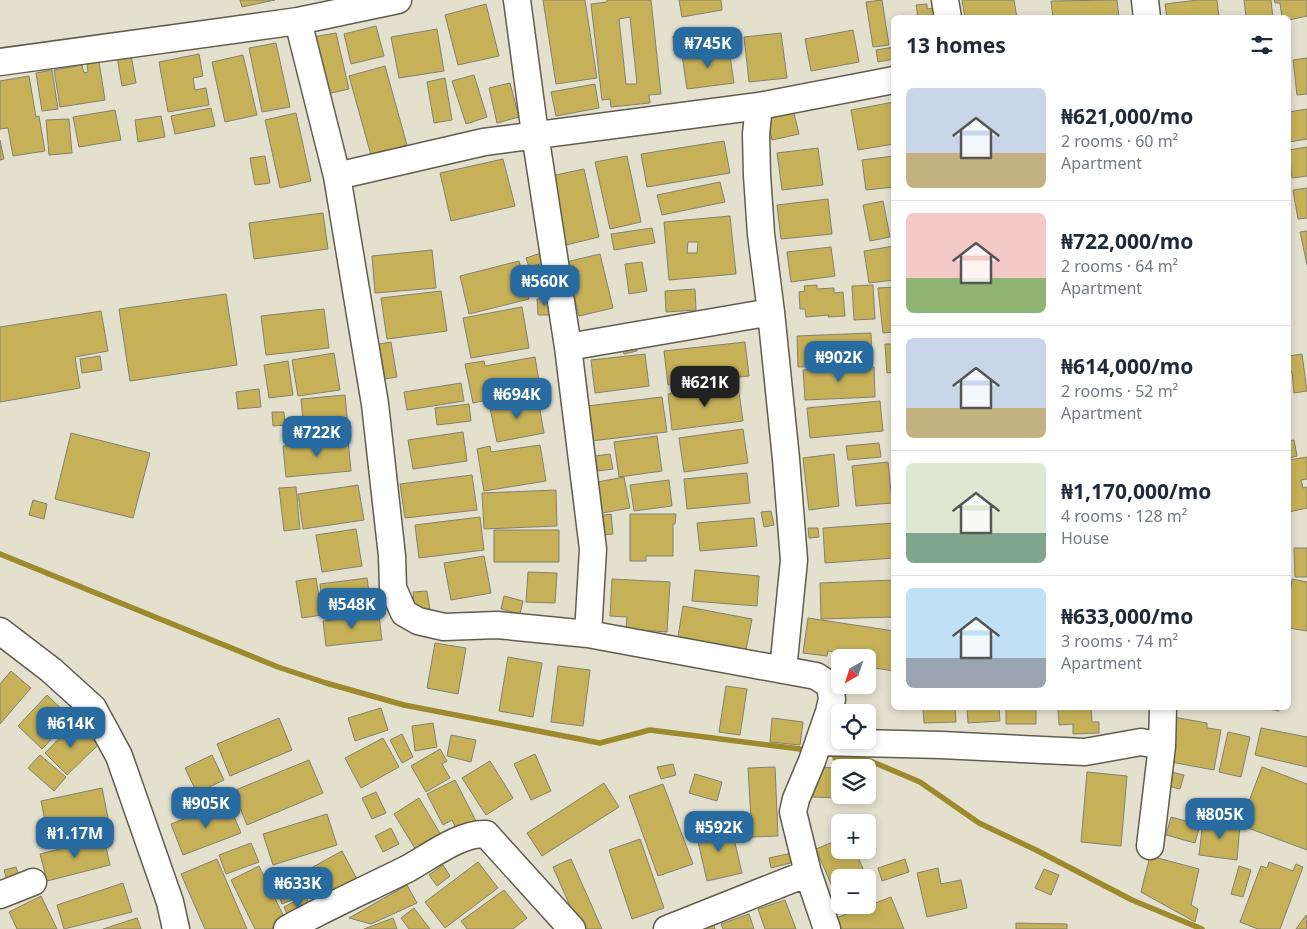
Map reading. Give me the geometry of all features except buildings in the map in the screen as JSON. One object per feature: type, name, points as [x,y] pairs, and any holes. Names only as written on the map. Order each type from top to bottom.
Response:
[{"type":"street","points":[[516,0],[568,347],[592,548],[588,634]]},
{"type":"street","points":[[945,0],[948,15]]},
{"type":"street","points":[[1145,0],[1147,15]]},
{"type":"street","points":[[0,62],[298,21],[390,1]]},
{"type":"street","points":[[298,21],[338,176],[375,404],[392,556],[393,588],[404,613],[418,621],[444,627],[497,625],[588,634],[816,676],[830,685],[832,699],[819,742],[796,799],[793,812],[808,873],[827,929]]},
{"type":"street","points":[[338,176],[484,142],[759,106],[891,81]]},
{"type":"street","points":[[759,106],[756,134],[761,234],[786,459],[794,560],[783,670]]},
{"type":"street","points":[[568,347],[771,312]]},
{"type":"street","points":[[0,631],[51,670],[93,708],[119,756],[170,902],[176,929]]},
{"type":"street","points":[[1150,846],[1162,746],[1163,710]]},
{"type":"street","points":[[819,742],[941,745],[1085,752],[1141,742],[1162,746]]},
{"type":"street","points":[[287,929],[328,919],[407,869],[458,841],[477,833],[486,834],[572,929]]},
{"type":"street","points":[[667,929],[808,873]]},
{"type":"street","points":[[0,895],[33,882]]},
{"type":"waterway","points":[[0,554],[278,667],[404,705],[600,743],[650,730],[800,749]]},
{"type":"waterway","points":[[835,758],[868,760],[920,782],[979,823],[1036,850],[1132,900],[1202,929]]}]
